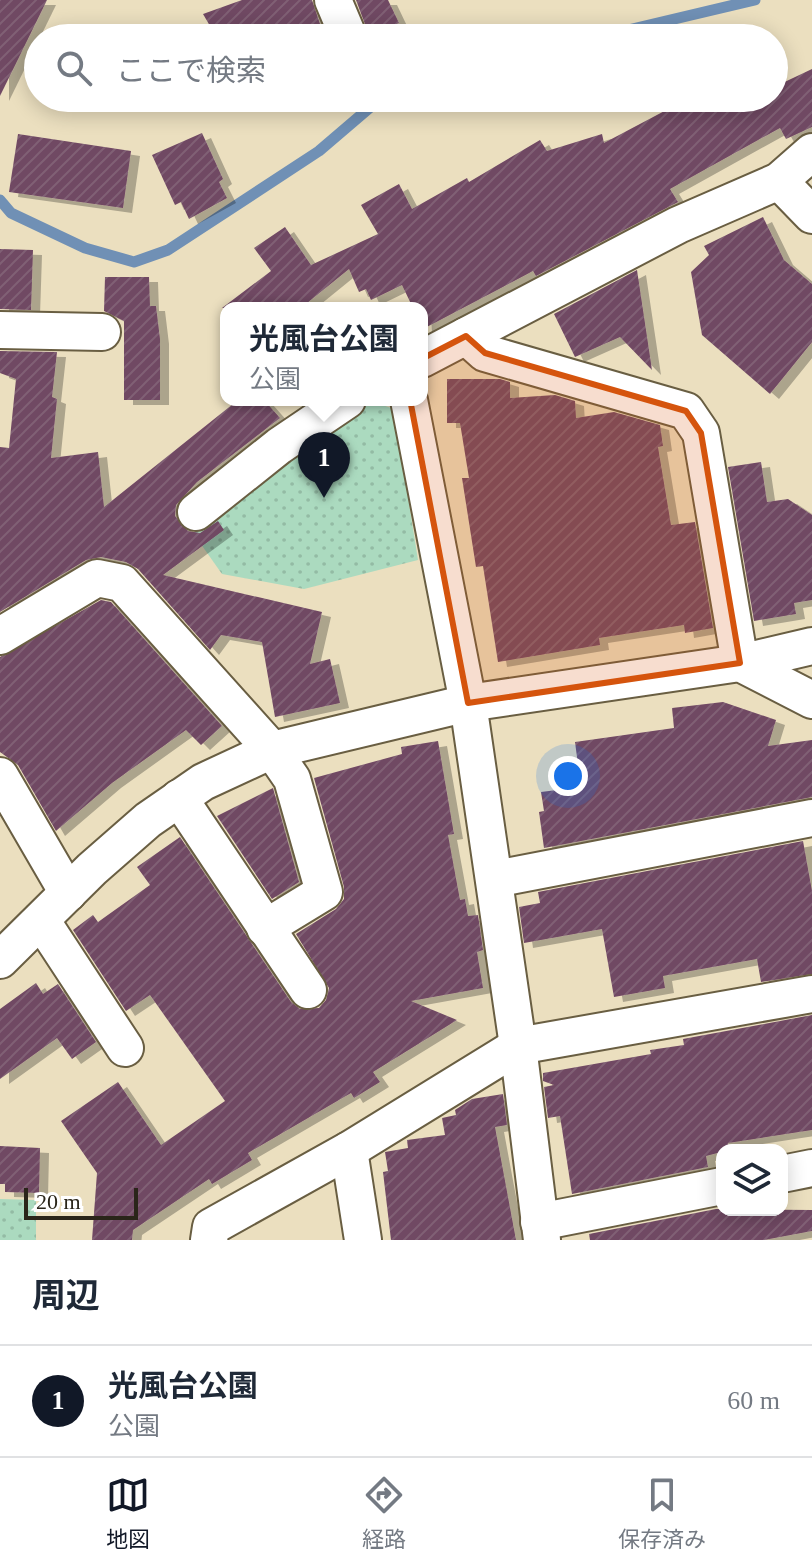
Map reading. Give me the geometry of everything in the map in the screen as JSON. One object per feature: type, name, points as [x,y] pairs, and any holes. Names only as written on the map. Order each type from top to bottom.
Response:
[{"type":"street","points":[[333,0],[343,24]]},
{"type":"street","points":[[428,356],[678,225],[779,181],[812,152]]},
{"type":"street","points":[[779,181],[812,215]]},
{"type":"street","points":[[0,330],[102,332]]},
{"type":"street","points":[[466,336],[485,353],[686,411],[701,433],[740,663]]},
{"type":"street","points":[[196,512],[279,446],[338,406]]},
{"type":"street","points":[[410,406],[468,703],[518,1046],[540,1231],[716,1187]]},
{"type":"street","points":[[0,636],[97,578],[122,583],[272,750],[292,779],[324,892],[265,928]]},
{"type":"street","points":[[0,960],[123,841],[203,782],[272,750],[468,703],[740,663],[812,646]]},
{"type":"street","points":[[740,663],[812,700]]},
{"type":"street","points":[[0,776],[68,893]]},
{"type":"street","points":[[179,798],[308,990]]},
{"type":"street","points":[[495,879],[812,818]]},
{"type":"street","points":[[41,920],[125,1048]]},
{"type":"street","points":[[209,1240],[211,1227],[349,1150],[518,1046],[812,994]]},
{"type":"street","points":[[349,1150],[363,1240]]},
{"type":"street","points":[[788,1173],[812,1168]]},
{"type":"highlighted area","points":[[466,336],[485,353],[686,411],[701,433],[740,663],[468,703],[404,368]]},
{"type":"green space","points":[[360,406],[394,409],[418,560],[304,589],[222,574],[193,533]]},
{"type":"green space","points":[[0,1199],[36,1200],[36,1240],[0,1240]]},
{"type":"building","points":[[0,0],[47,0],[35,24],[24,24],[24,47],[0,96]]},
{"type":"building","points":[[242,0],[312,0],[320,24],[209,24],[203,14]]},
{"type":"building","points":[[356,0],[388,0],[399,23],[396,24],[365,24]]},
{"type":"building","points":[[812,69],[812,127],[786,139],[780,128],[670,189],[678,202],[536,276],[533,271],[428,326],[428,302],[410,302],[402,285],[371,300],[366,289],[359,292],[349,269],[308,302],[230,302],[271,271],[254,248],[285,227],[311,265],[378,234],[361,205],[399,184],[412,209],[467,178],[469,182],[540,140],[547,151],[602,134],[604,143],[663,112],[788,112],[788,80]]},
{"type":"building","points":[[202,133],[223,179],[219,182],[227,198],[189,219],[181,202],[175,205],[152,155]]},
{"type":"building","points":[[18,134],[131,151],[123,208],[9,192]]},
{"type":"building","points":[[763,217],[784,260],[812,284],[812,342],[770,394],[702,335],[691,272],[709,255],[704,246]]},
{"type":"building","points":[[0,249],[33,250],[31,310],[0,309]]},
{"type":"building","points":[[637,270],[652,370],[620,337],[575,357],[554,314]]},
{"type":"building","points":[[105,277],[149,277],[150,306],[156,306],[160,339],[160,400],[124,400],[124,321],[104,311]]},
{"type":"building","points":[[0,351],[57,352],[52,397],[57,399],[51,458],[98,452],[104,507],[230,406],[269,406],[280,418],[197,482],[176,505],[175,516],[188,531],[200,533],[218,521],[224,530],[163,575],[322,612],[310,664],[330,659],[340,703],[275,717],[262,642],[221,635],[210,650],[138,569],[126,562],[101,557],[86,560],[0,612],[0,447],[9,448],[16,379],[0,373]]},
{"type":"building","points":[[447,379],[500,379],[510,382],[510,398],[555,395],[575,401],[576,418],[614,412],[660,425],[663,446],[658,447],[671,525],[695,522],[713,628],[685,633],[684,625],[599,638],[600,645],[498,662],[483,566],[476,567],[462,478],[469,478],[460,423],[447,423]]},
{"type":"building","points":[[761,462],[767,502],[788,499],[812,515],[812,600],[794,603],[796,614],[754,621],[728,467]]},
{"type":"building","points":[[101,600],[111,602],[222,726],[201,745],[186,730],[112,783],[56,831],[18,765],[0,752],[0,657]]},
{"type":"building","points":[[723,702],[776,720],[768,746],[812,740],[812,797],[544,848],[539,812],[544,811],[541,792],[581,787],[575,742],[674,728],[672,708]]},
{"type":"building","points":[[438,741],[454,834],[448,835],[460,900],[465,899],[468,916],[478,915],[483,950],[477,952],[483,988],[411,1001],[457,1020],[373,1072],[380,1082],[354,1098],[351,1093],[248,1153],[252,1160],[212,1184],[209,1179],[133,1230],[132,1240],[92,1240],[97,1173],[61,1121],[118,1082],[161,1145],[225,1101],[150,995],[126,1011],[73,930],[93,915],[98,922],[150,885],[137,867],[180,837],[291,1002],[300,1009],[319,1008],[326,1000],[329,988],[296,934],[336,909],[344,899],[344,887],[314,778],[402,754],[401,747]]},
{"type":"building","points":[[273,788],[299,882],[272,899],[217,816]]},
{"type":"building","points":[[803,841],[812,891],[812,974],[761,982],[757,959],[663,976],[665,988],[614,997],[602,929],[524,943],[519,907],[540,903],[538,892]]},
{"type":"building","points":[[36,983],[43,994],[58,984],[96,1042],[72,1059],[57,1038],[0,1079],[0,1009]]},
{"type":"building","points":[[812,1015],[812,1130],[716,1144],[716,1153],[706,1156],[708,1167],[572,1194],[560,1116],[548,1118],[544,1087],[554,1085],[543,1081],[543,1073],[651,1054],[650,1050],[684,1045],[683,1039]]},
{"type":"building","points":[[503,1094],[507,1125],[495,1127],[516,1240],[391,1240],[383,1172],[388,1171],[385,1152],[408,1148],[407,1140],[445,1135],[442,1118],[456,1115],[455,1110],[472,1099]]},
{"type":"building","points":[[0,1146],[40,1148],[39,1193],[5,1192],[5,1184],[0,1184]]},
{"type":"building","points":[[716,1209],[716,1216],[788,1216],[788,1210],[812,1210],[812,1231],[764,1240],[590,1240],[589,1234]]},
{"type":"waterway","points":[[653,24],[755,0]]},
{"type":"waterway","points":[[0,200],[11,213],[85,248],[134,262],[168,250],[319,151],[365,112]]},
{"type":"place","name":"光風台公園","points":[[324,498]]}]
